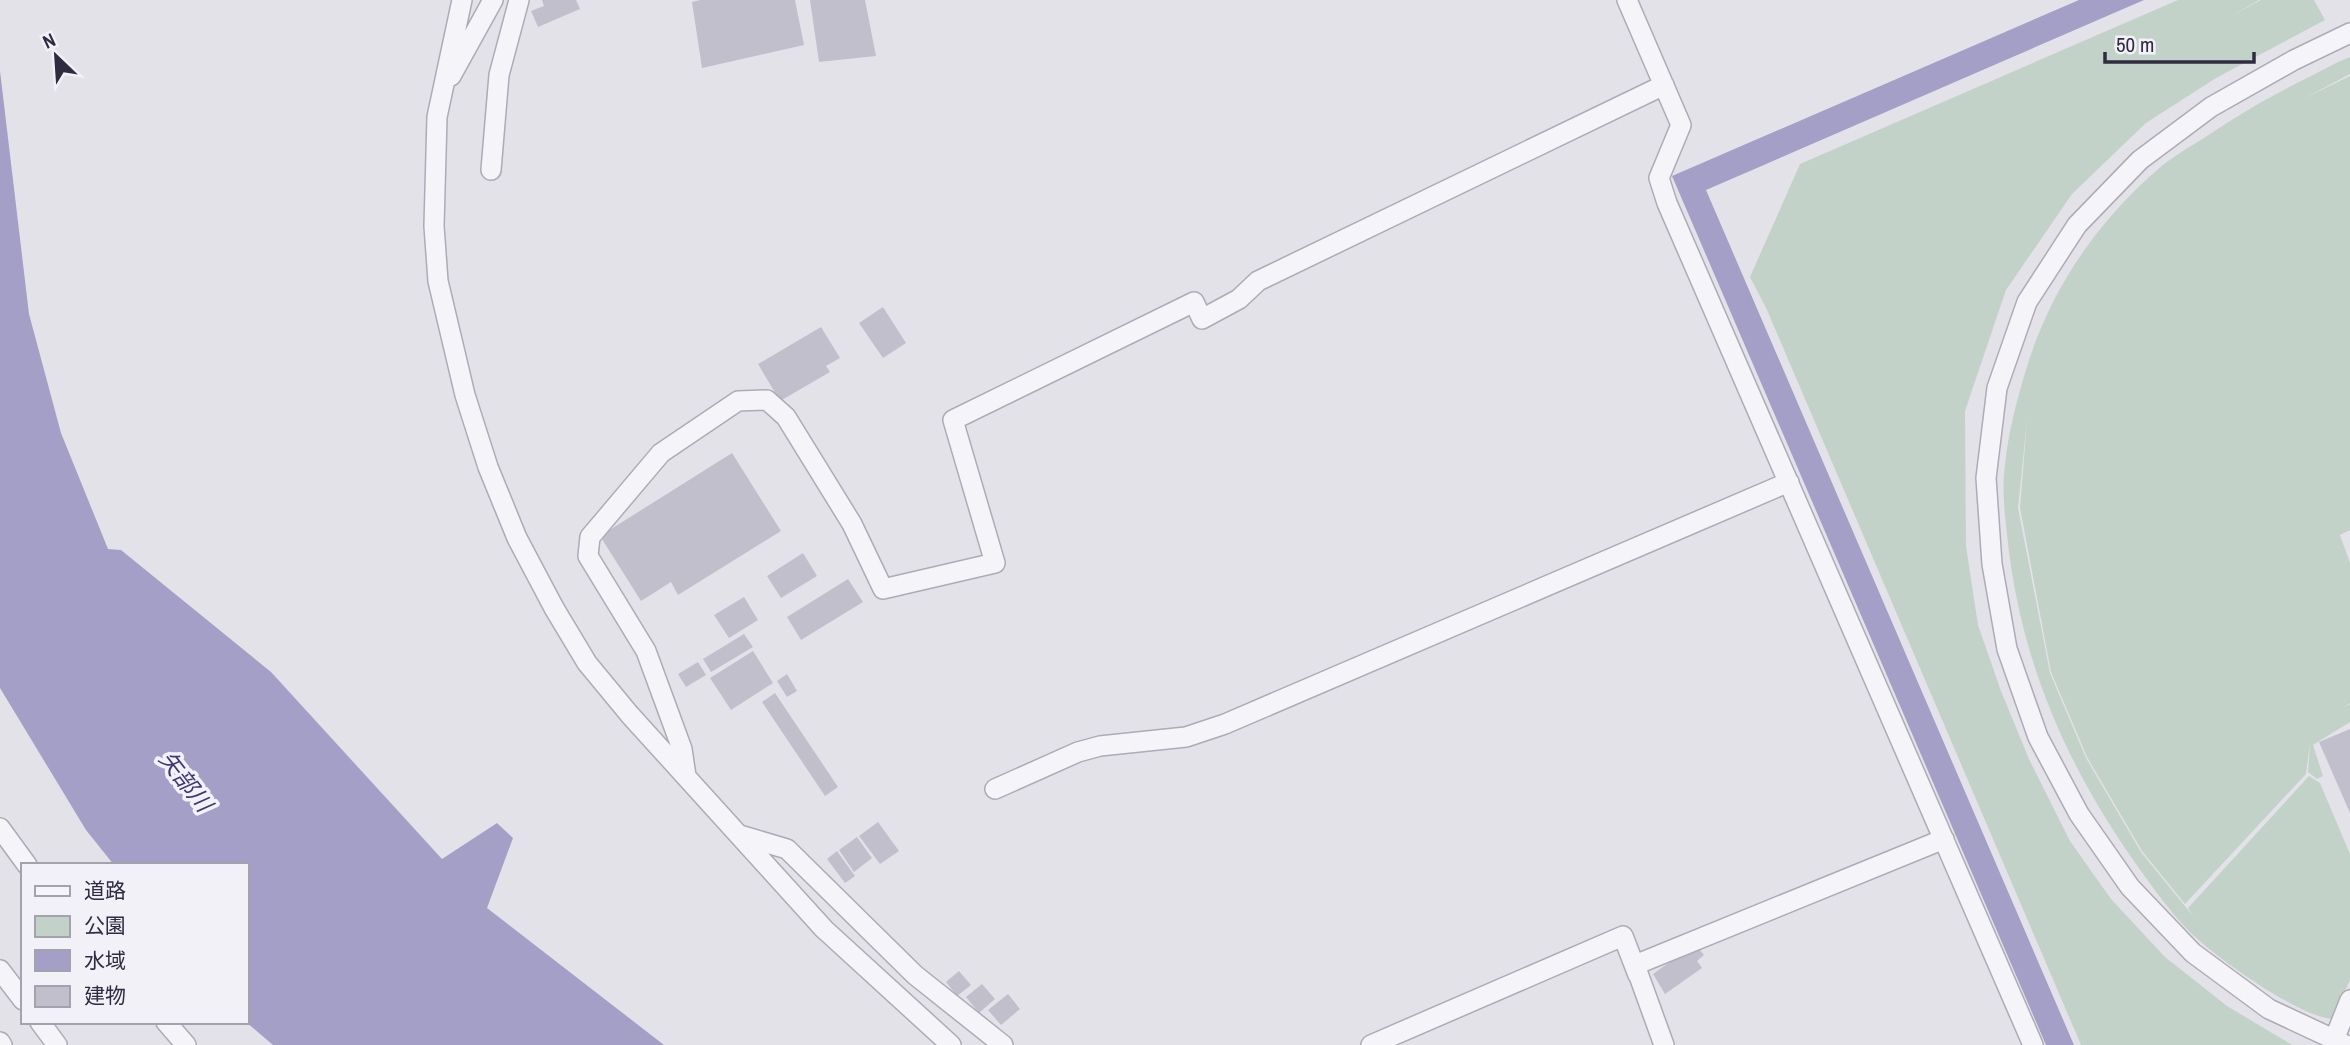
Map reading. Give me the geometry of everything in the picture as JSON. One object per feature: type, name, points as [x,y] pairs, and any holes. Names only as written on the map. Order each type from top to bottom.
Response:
[{"type":"street","points":[[462,0],[437,117],[434,226],[438,282],[465,394],[488,467],[517,538],[587,663],[629,715],[824,929],[951,1045]]},
{"type":"street","points":[[440,96],[493,0]]},
{"type":"street","points":[[491,170],[499,75],[519,0]]},
{"type":"street","points":[[1627,0],[1681,125],[1659,178],[1667,203],[2033,1045]]},
{"type":"street","points":[[2350,33],[2211,107],[2140,160],[2077,225],[2027,302],[1997,387],[1986,478],[1992,565],[2007,649],[2038,737],[2079,814],[2130,887],[2193,953],[2269,1009],[2338,1043],[2350,1000]]},
{"type":"street","points":[[687,776],[682,749],[646,651],[588,556],[590,537],[661,453],[738,401],[767,400],[786,417],[852,524],[883,589],[995,563],[953,420],[1194,302],[1202,319],[1239,299],[1258,281],[1664,85]]},
{"type":"street","points":[[995,789],[1078,752],[1100,746],[1186,737],[1225,724],[1789,482]]},
{"type":"street","points":[[0,828],[26,863]]},
{"type":"street","points":[[739,835],[788,849],[915,975],[1003,1045]]},
{"type":"street","points":[[1638,975],[1635,965],[1944,839]]},
{"type":"street","points":[[1371,1045],[1623,936],[1664,1045]]},
{"type":"street","points":[[0,970],[21,997]]},
{"type":"street","points":[[42,1024],[58,1045]]},
{"type":"street","points":[[168,1024],[186,1045]]},
{"type":"green space","points":[[2178,0],[2259,0],[2233,15],[2261,0],[2314,0],[2325,20],[2216,78],[2146,123],[2072,194],[2006,290],[1965,411],[1966,546],[1978,625],[2001,691],[2029,759],[2070,841],[2111,899],[2165,957],[2227,1006],[2292,1045],[2081,1045],[1767,310],[1750,277],[1800,164]]},
{"type":"green space","points":[[2350,57],[2350,74],[2305,98],[2350,76],[2350,530],[2340,535],[2350,563],[2350,703],[2344,707],[2350,704],[2350,722],[2313,745],[2323,776],[2317,779],[2308,772],[2310,743],[2306,774],[2185,904],[2142,851],[2087,757],[2051,672],[2020,508],[2027,420],[2018,508],[2050,673],[2086,758],[2141,852],[2193,916],[2188,908],[2309,776],[2320,783],[2350,854],[2350,980],[2332,1019],[2277,996],[2197,939],[2155,891],[2096,802],[2056,724],[2027,641],[2009,552],[2004,509],[2004,476],[2013,419],[2035,344],[2060,289],[2093,238],[2134,192],[2169,160],[2261,103]]},
{"type":"water","points":[[2079,0],[2144,0],[1706,190],[2074,1045],[2046,1045],[1672,176]]},
{"type":"water","name":"矢部川","points":[[0,71],[29,314],[61,433],[108,549],[121,550],[271,672],[442,859],[497,823],[513,838],[487,908],[664,1045],[273,1045],[248,1024],[248,863],[112,863],[86,830],[0,688]]},
{"type":"building","points":[[542,0],[576,0],[580,9],[538,27],[531,11],[544,6]]},
{"type":"building","points":[[795,0],[804,45],[702,68],[692,2]]},
{"type":"building","points":[[810,0],[865,0],[876,56],[819,62]]},
{"type":"building","points":[[883,307],[906,343],[883,358],[859,323]]},
{"type":"building","points":[[821,327],[840,358],[826,366],[830,372],[780,401],[758,364]]},
{"type":"building","points":[[732,453],[781,531],[678,595],[671,582],[641,601],[600,536]]},
{"type":"building","points":[[803,553],[817,576],[781,598],[767,576]]},
{"type":"building","points":[[848,579],[863,602],[801,640],[787,617]]},
{"type":"building","points":[[744,597],[758,620],[729,638],[714,615]]},
{"type":"building","points":[[744,634],[753,647],[711,672],[703,659]]},
{"type":"building","points":[[753,651],[773,683],[731,710],[710,678]]},
{"type":"building","points":[[698,662],[706,675],[686,687],[678,674]]},
{"type":"building","points":[[787,674],[797,691],[787,697],[777,681]]},
{"type":"building","points":[[775,693],[838,787],[825,796],[762,702]]},
{"type":"building","points":[[2350,729],[2350,813],[2319,742]]},
{"type":"building","points":[[878,822],[899,851],[880,864],[859,836]]},
{"type":"building","points":[[857,837],[872,858],[854,872],[839,850]]},
{"type":"building","points":[[837,851],[855,876],[845,883],[827,859]]},
{"type":"building","points":[[1695,944],[1704,955],[1697,961],[1702,968],[1665,994],[1653,974]]},
{"type":"building","points":[[959,971],[971,985],[957,996],[946,982]]},
{"type":"building","points":[[982,984],[995,999],[979,1013],[966,997]]},
{"type":"building","points":[[1008,994],[1020,1009],[1001,1025],[988,1010]]}]
